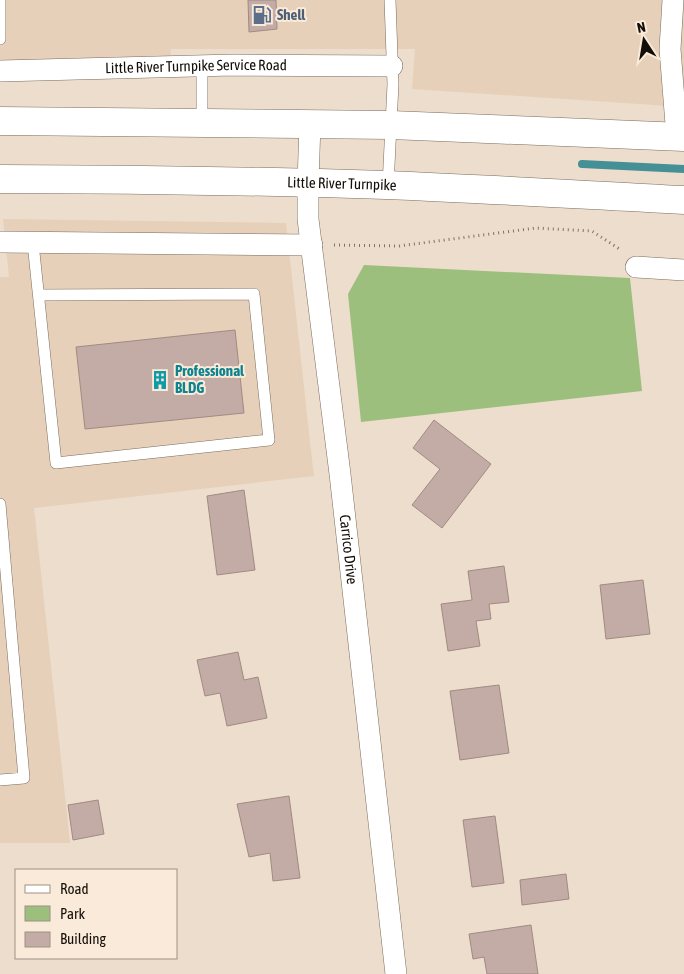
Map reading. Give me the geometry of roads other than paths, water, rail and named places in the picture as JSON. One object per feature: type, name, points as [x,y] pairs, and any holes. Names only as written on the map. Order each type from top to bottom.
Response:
[{"type":"main road","points":[[0,122],[391,125],[681,137]]},
{"type":"main road","name":"Little River Turnpike","points":[[0,179],[308,183],[684,200]]},
{"type":"street","points":[[673,0],[681,137]]},
{"type":"street","name":"Little River Turnpike Service Road","points":[[0,71],[202,66],[392,66]]},
{"type":"street","name":"Carrico Drive","points":[[310,124],[308,218],[341,484],[396,974]]},
{"type":"street","points":[[0,242],[312,245]]},
{"type":"street","points":[[636,267],[684,270]]},
{"type":"lane","points":[[0,0],[0,39]]},
{"type":"lane","points":[[388,186],[393,84],[390,0]]},
{"type":"lane","points":[[202,66],[202,124]]},
{"type":"lane","points":[[33,242],[56,463],[269,440],[254,294],[39,295]]},
{"type":"lane","points":[[0,504],[24,778],[0,780]]},
{"type":"waterway","points":[[582,164],[684,169]]},
{"type":"place","name":"Shell","points":[[262,15]]},
{"type":"place","name":"Professional BLDG","points":[[160,380]]}]
